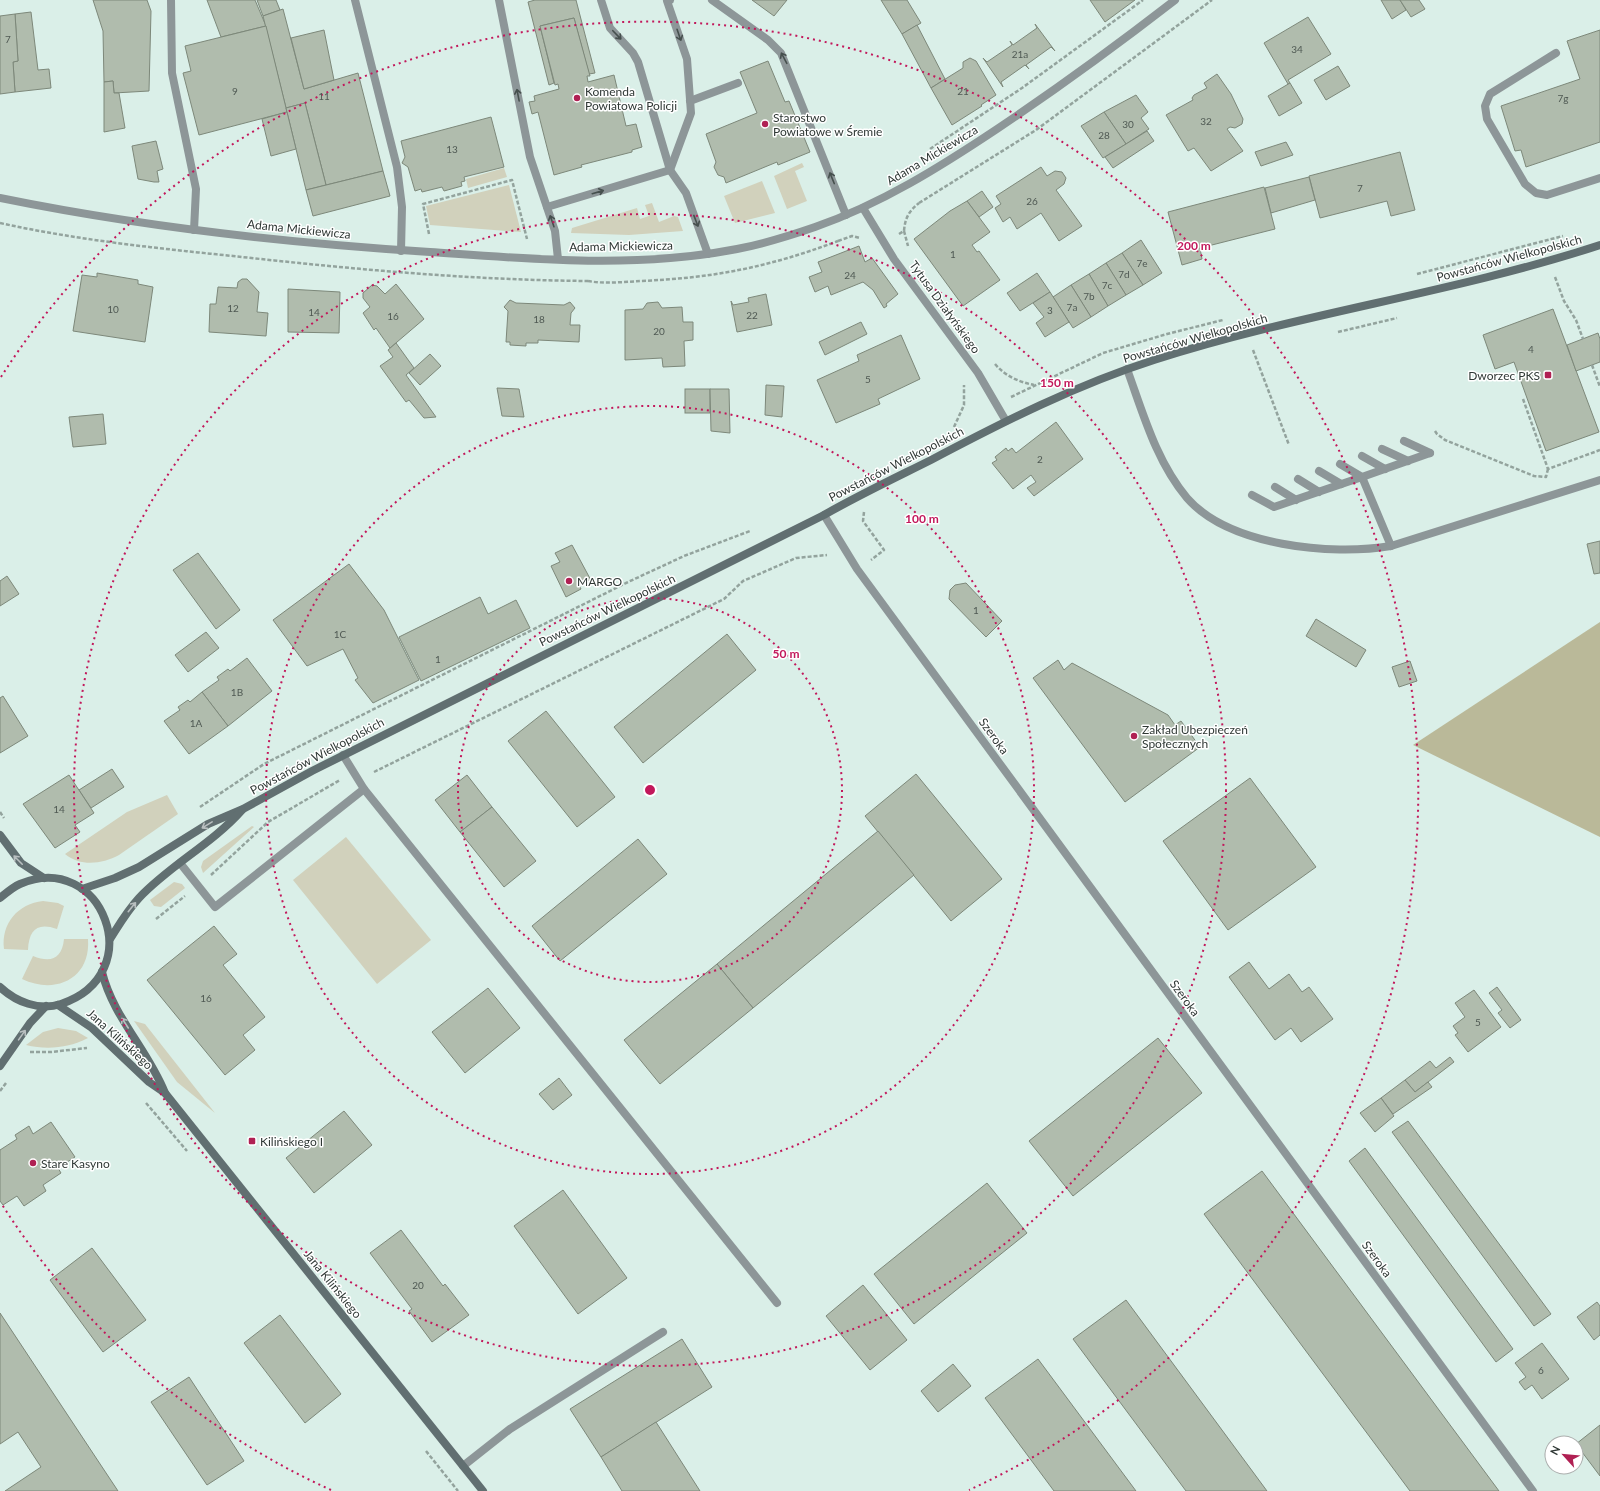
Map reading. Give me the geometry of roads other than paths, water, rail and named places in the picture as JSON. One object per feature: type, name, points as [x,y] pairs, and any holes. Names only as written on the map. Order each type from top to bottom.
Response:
[{"type":"street","points":[[171,0],[172,73],[196,189],[194,230]]},
{"type":"street","points":[[356,0],[397,167],[402,208],[401,251]]},
{"type":"street","points":[[499,0],[530,157],[556,236],[558,259]]},
{"type":"street","points":[[601,0],[610,28],[633,53],[638,62],[670,170],[686,193],[708,254]]},
{"type":"street","points":[[668,0],[686,59],[691,113],[690,120],[670,170]]},
{"type":"street","points":[[712,0],[768,40],[781,52],[846,215]]},
{"type":"street","name":"Adama Mickiewicza","points":[[0,198],[89,216],[194,230],[401,251],[558,259],[645,260],[734,250],[776,240],[846,215],[908,185],[985,137],[1090,65],[1175,0]]},
{"type":"street","points":[[1556,53],[1490,94],[1485,106],[1487,119],[1524,184],[1536,193],[1548,195],[1600,178]]},
{"type":"street","points":[[690,101],[738,83]]},
{"type":"street","points":[[547,207],[670,170]]},
{"type":"street","name":"Tytusa Działyńskiego","points":[[863,208],[894,259],[974,367],[1006,421]]},
{"type":"street","name":"Powstańców Wielkopolskich","points":[[82,889],[111,880],[139,867],[208,824],[242,809],[312,771],[824,515],[856,496],[885,483],[1006,421],[1073,390],[1127,369],[1209,344],[1485,278],[1600,245]]},
{"type":"street","points":[[1127,369],[1152,438],[1165,464],[1187,498],[1211,517],[1256,536],[1302,548],[1347,550],[1390,546],[1600,480]]},
{"type":"street","points":[[1252,495],[1274,507],[1408,462],[1430,453],[1404,441]]},
{"type":"street","points":[[1382,449],[1408,462]]},
{"type":"street","points":[[1362,456],[1385,469]]},
{"type":"street","points":[[1340,464],[1362,477],[1390,546]]},
{"type":"street","points":[[1320,471],[1341,484]]},
{"type":"street","points":[[1298,479],[1319,492]]},
{"type":"street","points":[[1275,487],[1296,500]]},
{"type":"street","name":"Szeroka","points":[[824,515],[857,569],[1533,1491]]},
{"type":"street","points":[[343,756],[364,789],[777,1303]]},
{"type":"street","points":[[180,863],[215,907],[364,789]]},
{"type":"street","name":"Powstańców Wielkopolskich","points":[[110,939],[140,898],[180,863],[219,834],[242,809]]},
{"type":"street","points":[[0,835],[21,864],[44,878]]},
{"type":"street","points":[[0,898],[19,884],[44,878],[57,879],[82,889],[96,902],[106,919],[110,939],[108,956],[102,972],[84,994],[58,1005],[36,1006],[16,1000],[0,986]]},
{"type":"street","name":"Jana Kilińskiego","points":[[102,972],[109,995],[150,1060],[165,1093],[483,1491]]},
{"type":"street","name":"Jana Kilińskiego","points":[[58,1005],[92,1028],[149,1082],[165,1093]]},
{"type":"street","points":[[0,1066],[30,1023],[46,1006]]},
{"type":"street","points":[[463,1466],[510,1429],[663,1332]]},
{"type":"place","name":"Komenda Powiatowa Policji","points":[[577,98]]},
{"type":"place","name":"Starostwo Powiatowe w Śremie","points":[[765,124]]},
{"type":"place","name":"Dworzec PKS","points":[[1548,375]]},
{"type":"place","name":"MARGO","points":[[569,581]]},
{"type":"place","name":"Zakład Ubezpieczeń Społecznych","points":[[1134,736]]},
{"type":"place","name":"Kilińskiego I","points":[[252,1141]]},
{"type":"place","name":"Stare Kasyno","points":[[33,1163]]}]
